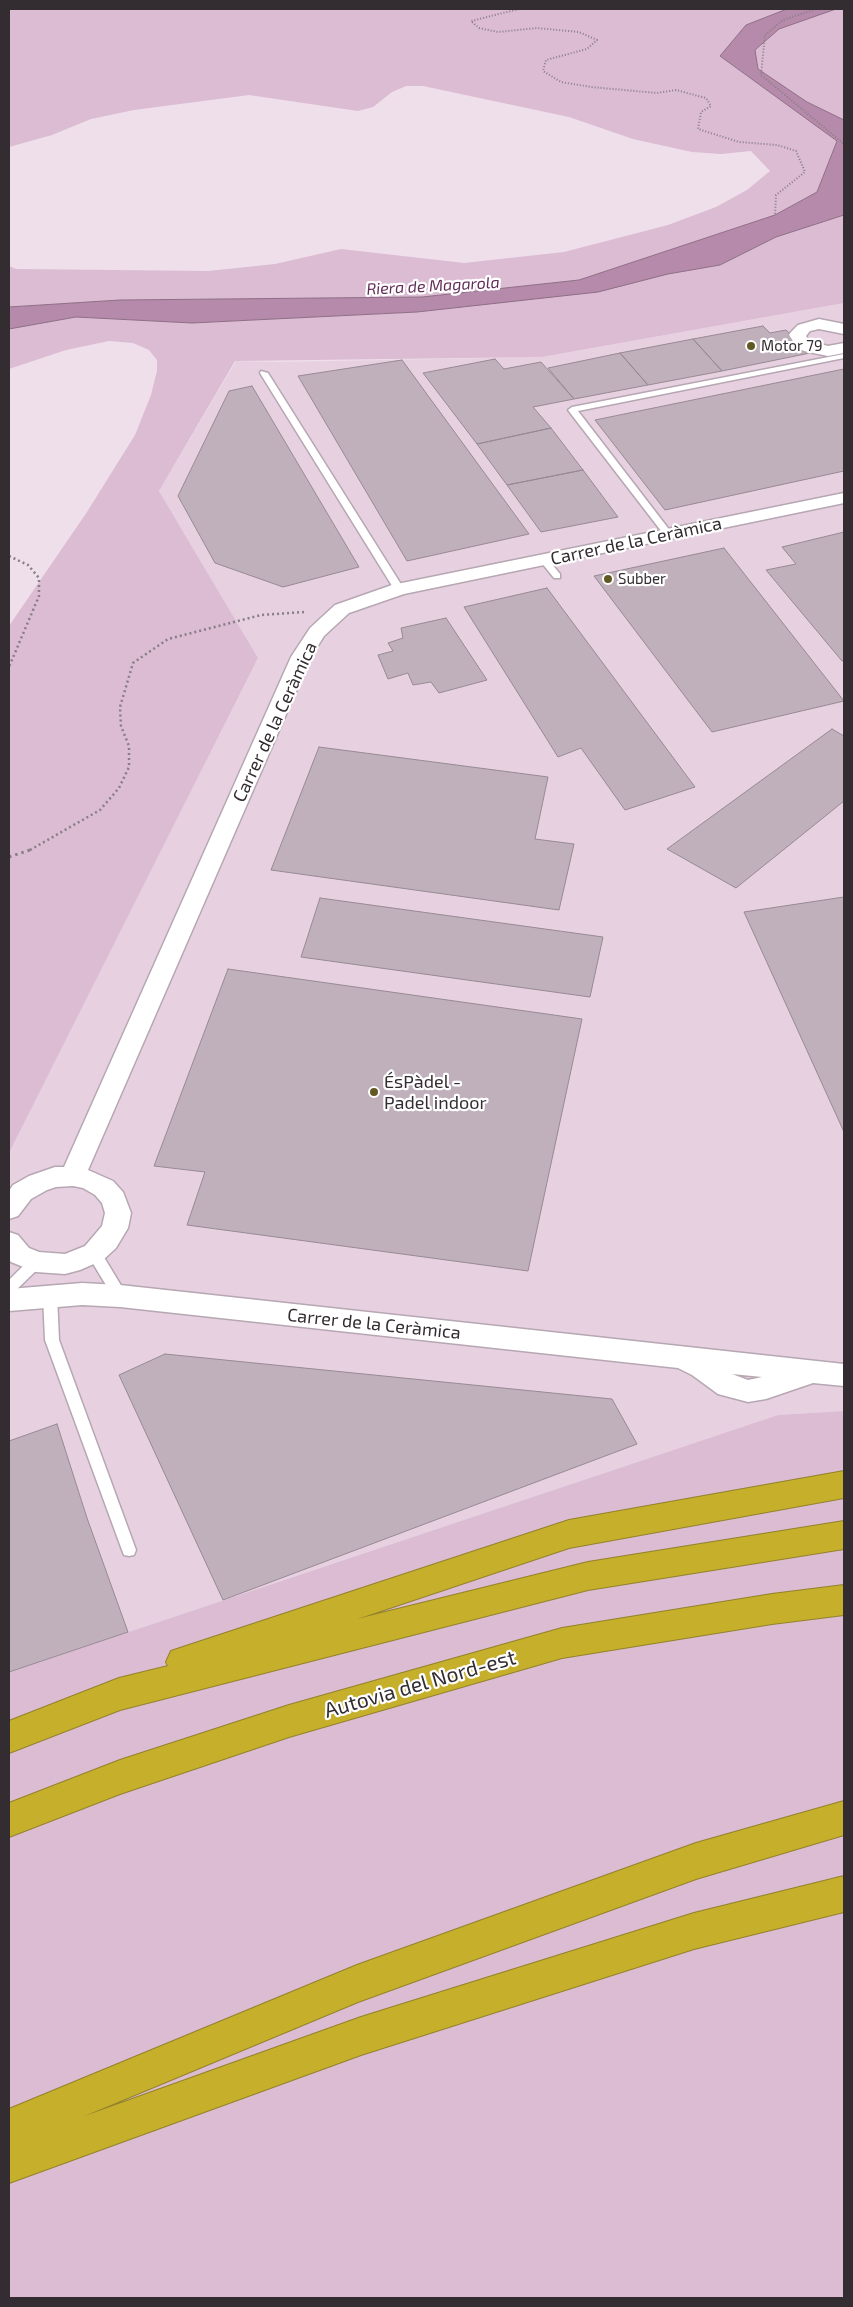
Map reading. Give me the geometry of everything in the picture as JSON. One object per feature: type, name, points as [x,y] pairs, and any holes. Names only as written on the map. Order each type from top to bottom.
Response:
[{"type":"highway","points":[[9,1738],[119,1694],[187,1660],[569,1534],[844,1484]]},
{"type":"highway","points":[[119,1694],[588,1576],[753,1548],[844,1535]]},
{"type":"highway","name":"Autovia del Nord-est","points":[[9,1820],[120,1777],[289,1721],[562,1643],[772,1608],[844,1600]]},
{"type":"highway","points":[[9,2128],[357,1984],[696,1861],[844,1818]]},
{"type":"highway","points":[[9,2162],[361,2036],[694,1931],[844,1894]]},
{"type":"street","points":[[842,352],[810,348],[803,344],[797,335],[804,328],[811,325],[829,324],[844,329]]},
{"type":"street","name":"Carrer de la Ceràmica","points":[[73,1176],[301,658],[317,632],[342,610],[399,589],[844,498]]},
{"type":"street","points":[[9,1209],[22,1192],[38,1183],[55,1177],[73,1176],[90,1180],[104,1188],[114,1200],[118,1213],[115,1228],[107,1241],[94,1253],[65,1264],[36,1262],[20,1255],[9,1242]]},
{"type":"street","name":"Carrer de la Ceràmica","points":[[9,1300],[50,1295],[120,1296],[678,1357],[702,1367],[728,1386],[748,1391],[766,1388],[795,1376],[831,1373]]},
{"type":"lane","points":[[668,534],[572,410],[842,352]]},
{"type":"lane","points":[[264,373],[399,589]]},
{"type":"lane","points":[[544,560],[557,576]]},
{"type":"lane","points":[[94,1253],[120,1296]]},
{"type":"lane","points":[[9,1288],[36,1262]]},
{"type":"lane","points":[[50,1295],[52,1340],[129,1550]]},
{"type":"path","points":[[519,9],[471,21],[479,28],[498,32],[537,28],[579,32],[597,40],[587,49],[546,60],[543,71],[561,82],[591,87],[657,93],[676,90],[706,98],[710,106],[701,112],[698,129],[739,142],[776,145],[796,151],[805,172],[776,195],[775,215]]},
{"type":"path","points":[[816,9],[783,20],[765,36],[761,75],[844,144]]},
{"type":"path","points":[[9,556],[28,565],[39,578],[39,596],[9,667]]},
{"type":"path","points":[[9,857],[31,850],[93,815],[100,810],[119,788],[129,767],[129,746],[121,726],[120,707],[133,663],[168,639],[252,617],[342,610]]},
{"type":"shaded area","points":[[9,9],[787,9],[746,25],[720,56],[837,141],[817,192],[775,215],[579,280],[422,297],[120,300],[9,307],[9,266],[16,269],[208,271],[275,264],[341,249],[464,263],[564,252],[668,225],[716,207],[747,190],[770,171],[751,151],[721,154],[692,152],[633,139],[569,117],[423,86],[406,86],[392,92],[373,107],[358,111],[249,95],[134,110],[91,119],[52,135],[9,147]]},
{"type":"shaded area","points":[[787,9],[836,9],[779,29],[755,50],[758,69],[807,102],[844,120],[844,215],[776,237],[720,265],[668,274],[598,292],[417,312],[192,323],[76,317],[9,329],[9,307],[120,300],[422,297],[579,280],[775,215],[817,192],[837,141],[720,56],[746,25]]},
{"type":"shaded area","points":[[836,9],[844,9],[844,120],[807,102],[758,69],[755,50],[779,29]]},
{"type":"shaded area","points":[[844,215],[844,303],[542,357],[235,361],[159,491],[258,658],[9,1153],[9,626],[87,512],[135,435],[151,395],[157,371],[157,360],[149,350],[133,343],[109,341],[66,350],[9,369],[9,329],[76,317],[192,323],[417,312],[507,301],[720,265],[776,237]]},
{"type":"shaded area","points":[[844,303],[844,1411],[778,1415],[9,1672],[9,1153],[258,658],[159,491],[236,361],[278,362],[542,357]]},
{"type":"shaded area","points":[[844,1411],[844,2298],[9,2298],[9,1672],[778,1415]]},
{"type":"building","name":"Motor 79","points":[[763,326],[770,333],[786,330],[810,353],[722,371],[693,339]]},
{"type":"building","points":[[693,339],[722,371],[648,385],[620,353]]},
{"type":"building","points":[[620,353],[648,385],[574,399],[548,368]]},
{"type":"building","points":[[495,359],[504,369],[541,362],[574,399],[533,407],[551,428],[477,444],[423,373]]},
{"type":"building","points":[[402,360],[529,534],[407,561],[298,376]]},
{"type":"building","points":[[844,369],[844,471],[665,510],[595,420]]},
{"type":"building","points":[[252,386],[359,567],[283,587],[215,563],[178,496],[229,391]]},
{"type":"building","points":[[551,428],[583,470],[507,485],[477,444]]},
{"type":"building","points":[[583,470],[618,517],[541,532],[507,485]]},
{"type":"building","points":[[844,532],[844,660],[842,661],[766,570],[796,564],[782,547]]},
{"type":"building","points":[[724,548],[844,701],[712,732],[594,576]]},
{"type":"building","points":[[547,588],[695,787],[625,810],[581,748],[558,757],[464,607]]},
{"type":"building","points":[[446,618],[487,680],[439,693],[431,682],[413,685],[408,673],[388,679],[378,655],[393,651],[388,643],[403,638],[401,628]]},
{"type":"building","points":[[832,729],[844,736],[844,801],[736,888],[667,849]]},
{"type":"building","points":[[319,747],[548,777],[535,839],[574,844],[559,910],[271,870]]},
{"type":"building","points":[[844,897],[844,1132],[744,912]]},
{"type":"building","points":[[320,898],[603,937],[590,997],[301,957]]},
{"type":"building","name":"ÉsPàdel - Padel indoor","points":[[228,969],[582,1019],[528,1271],[187,1225],[205,1172],[154,1166]]},
{"type":"building","points":[[165,1354],[612,1399],[637,1444],[223,1600],[119,1375]]},
{"type":"building","points":[[57,1424],[87,1518],[128,1632],[9,1672],[9,1441]]},
{"type":"place","name":"Motor 79","points":[[751,346]]},
{"type":"place","name":"Subber","points":[[608,579]]},
{"type":"place","name":"ÉsPàdel - Padel indoor","points":[[374,1092]]},
{"type":"water label","name":"Riera de Magarola","points":[[433,286]]}]
